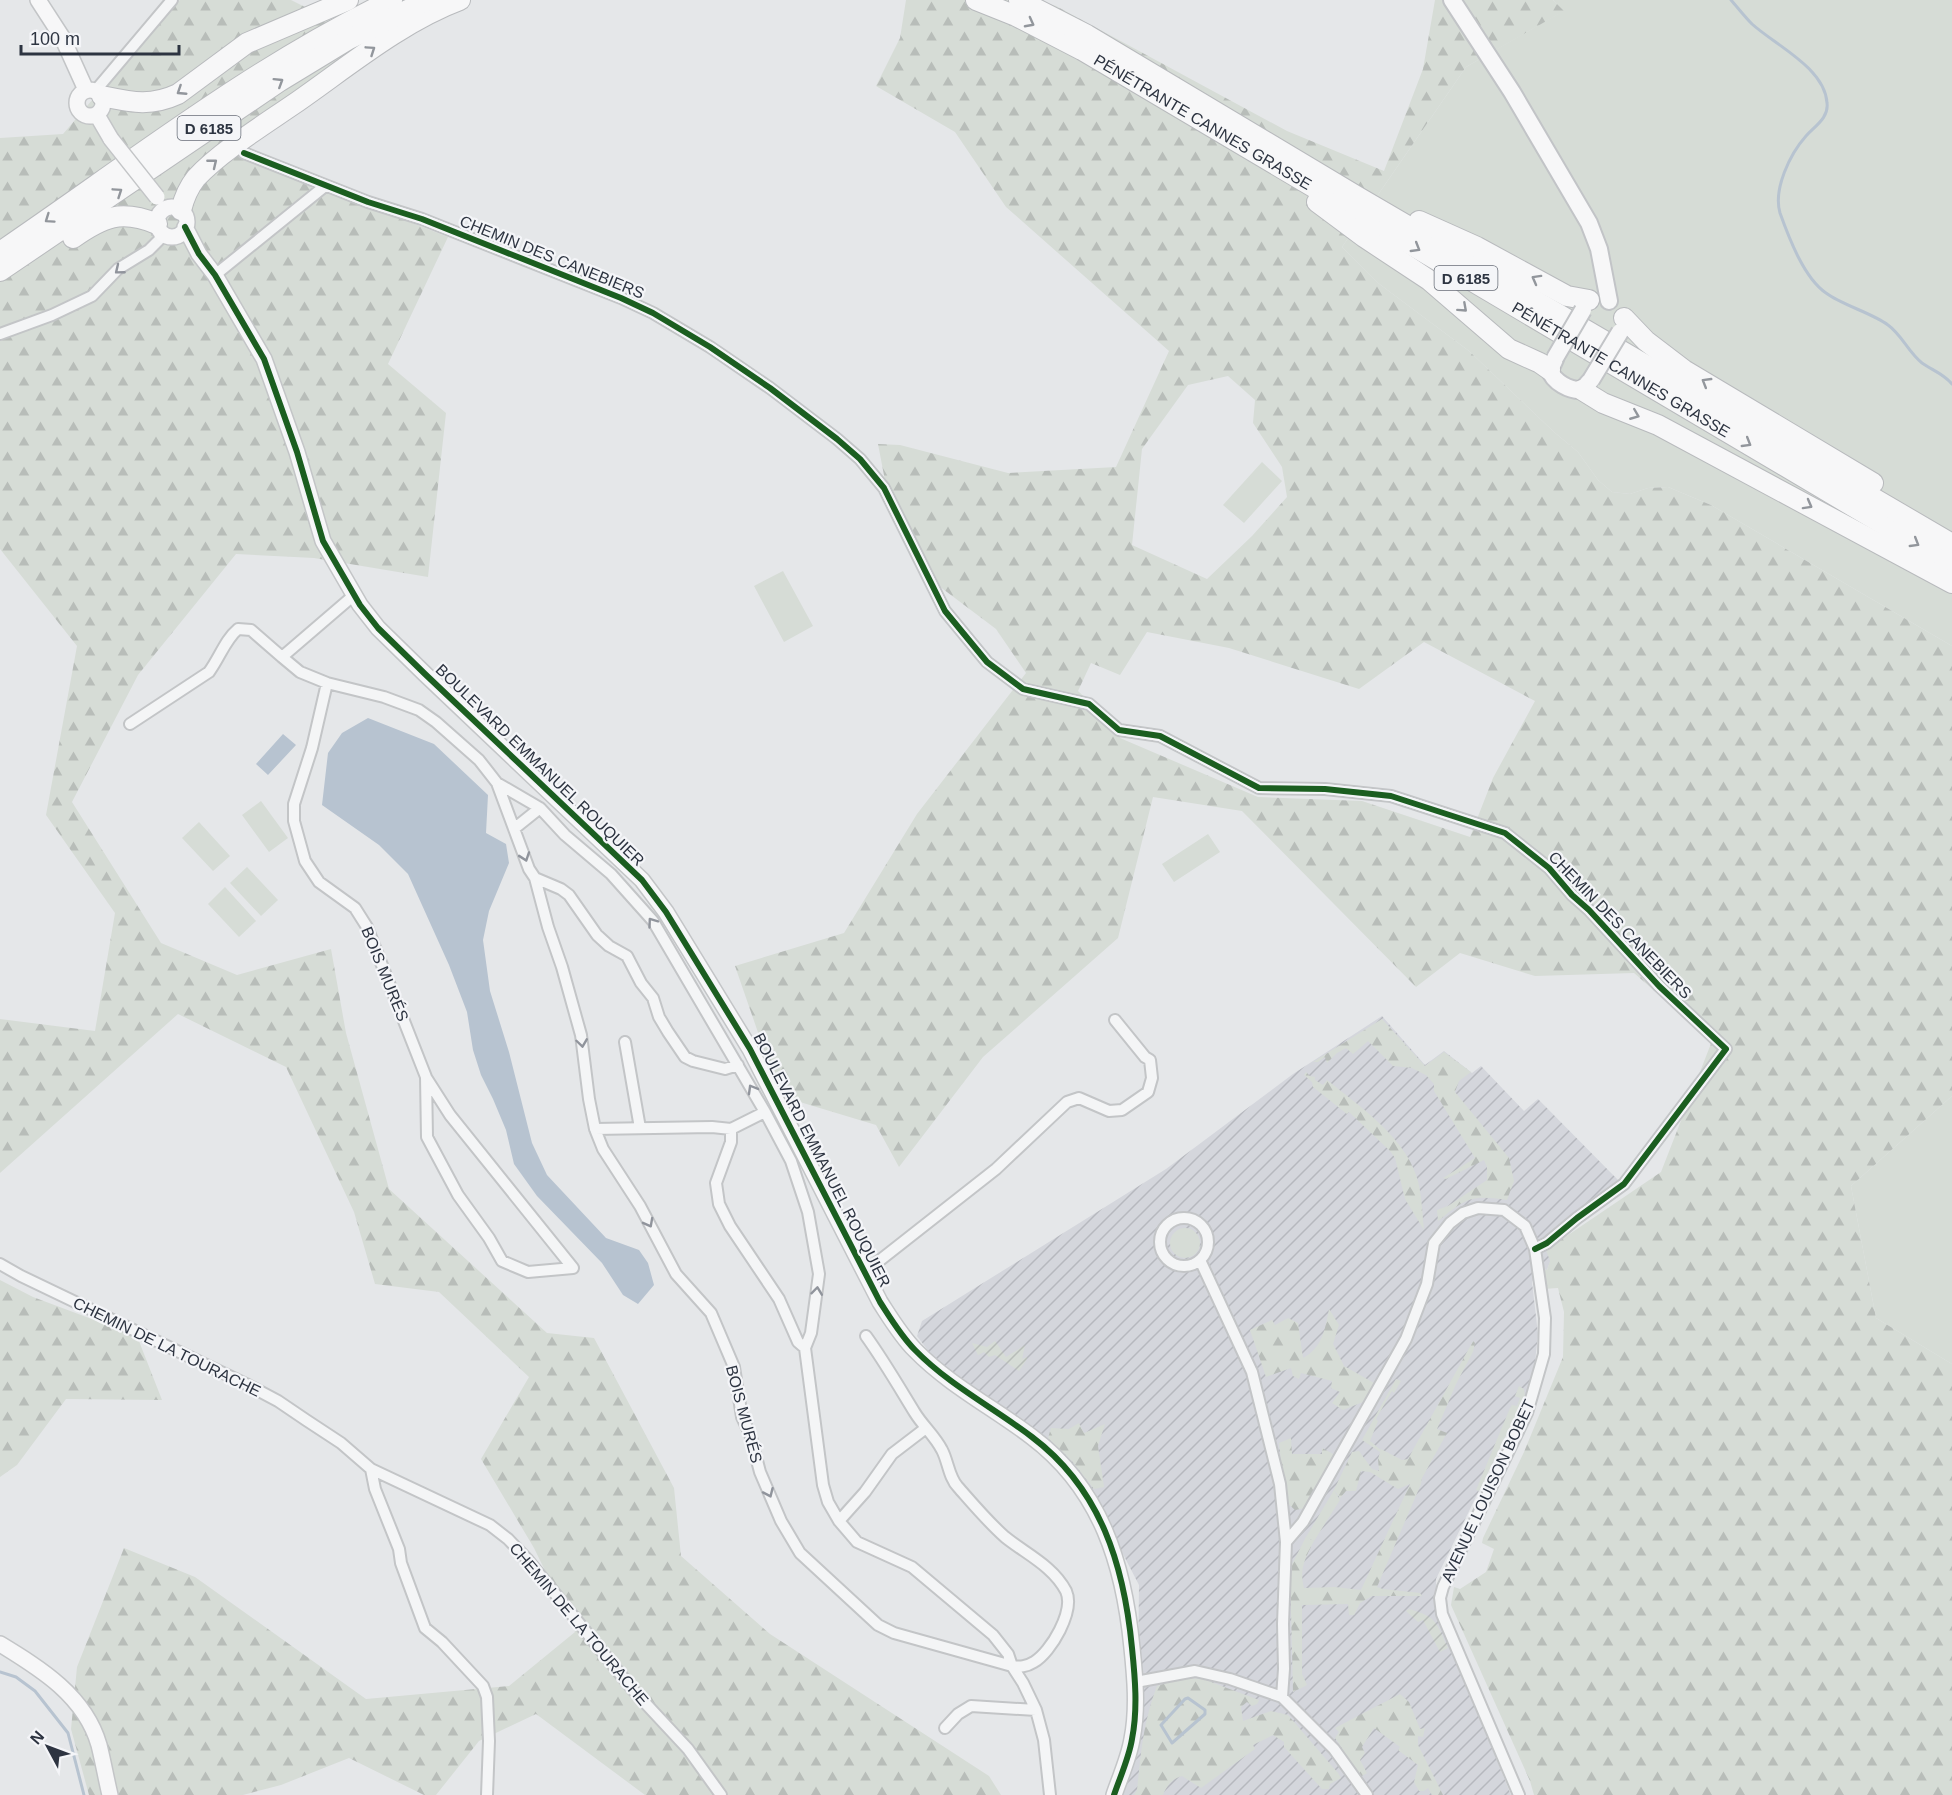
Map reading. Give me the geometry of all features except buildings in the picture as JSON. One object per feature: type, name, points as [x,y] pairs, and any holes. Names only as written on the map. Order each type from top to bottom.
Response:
[{"type":"highway","points":[[95,98],[140,103],[154,103],[167,99],[178,94],[247,43],[348,0]]},
{"type":"highway","name":"D 6185","points":[[0,252],[270,67],[342,24],[392,0]]},
{"type":"highway","name":"D 6185","points":[[0,271],[280,81],[349,39],[428,0]]},
{"type":"highway","points":[[0,285],[102,220],[129,215],[168,220],[195,179],[226,153],[409,25],[460,0]]},
{"type":"highway","name":"PÉNÉTRANTE CANNES GRASSE","points":[[976,0],[1016,16],[1082,50],[1952,565]]},
{"type":"highway","name":"PÉNÉTRANTE CANNES GRASSE","points":[[1019,0],[1087,35],[1358,197],[1952,544]]},
{"type":"highway","points":[[1274,164],[1303,192],[1447,294],[1509,349],[1540,363],[1552,364]]},
{"type":"highway","points":[[1358,197],[1477,247],[1586,305]]},
{"type":"highway","points":[[1622,325],[1684,370],[1921,513],[1952,539]]},
{"type":"highway","points":[[1587,385],[1604,403],[1668,430],[1952,583]]},
{"type":"main road","points":[[1452,0],[1512,92],[1589,223],[1599,249],[1610,301]]},
{"type":"main road","points":[[1601,296],[1610,301],[1617,306],[1622,325],[1587,385],[1571,389],[1554,379],[1552,364],[1586,305],[1595,297],[1601,296]]},
{"type":"street","points":[[38,0],[62,37],[95,98],[172,0]]},
{"type":"street","name":"BOULEVARD EMMANUEL ROUQUIER","points":[[95,98],[111,139],[168,220],[199,254],[214,275],[264,359],[297,452],[323,541],[353,596],[378,628],[642,880],[660,904],[750,1049],[880,1302],[914,1349],[935,1368],[1033,1437],[1067,1468],[1089,1499],[1107,1533],[1120,1570],[1136,1682],[1132,1739],[1114,1795]]},
{"type":"street","name":"CHEMIN DES CANEBIERS","points":[[244,153],[368,202],[422,219],[621,298],[710,347],[770,388],[837,438],[860,459],[884,488],[945,611],[987,662],[1023,689],[1089,704],[1119,730],[1160,736],[1259,788],[1325,789],[1391,796],[1505,833],[1549,868],[1659,986],[1726,1049],[1624,1184],[1547,1243],[1535,1249]]},
{"type":"street","points":[[214,275],[325,186]]},
{"type":"street","points":[[0,334],[52,315],[92,296],[118,269],[149,250],[159,240],[168,220]]},
{"type":"street","points":[[282,657],[353,596]]},
{"type":"street","name":"BOIS MURÉS","points":[[130,724],[209,672],[218,660],[228,637],[238,628],[251,630],[300,672],[419,710],[479,760],[497,783],[535,878],[581,1035],[589,1099],[603,1149],[640,1206],[676,1274],[711,1313],[734,1367],[742,1417],[750,1434],[760,1472],[781,1521],[800,1553],[879,1625],[894,1633],[1012,1666]]},
{"type":"street","name":"BOIS MURÉS","points":[[327,682],[312,748],[294,804],[297,836],[305,861],[319,882],[355,908],[367,927],[426,1077],[450,1115],[573,1268],[528,1272],[502,1262],[489,1238],[458,1195],[427,1137],[426,1077]]},
{"type":"street","name":"BOIS MURÉS","points":[[497,783],[540,808],[565,835],[611,874],[652,921],[765,1112],[791,1161],[808,1212],[819,1274],[811,1333],[805,1348],[822,1485],[828,1502],[839,1521],[857,1542],[912,1567],[993,1635],[1008,1654],[1036,1710],[1044,1740],[1050,1795]]},
{"type":"street","points":[[515,828],[540,808]]},
{"type":"street","points":[[535,878],[569,895],[597,935],[609,946],[627,956],[641,983],[653,999],[659,1017],[685,1057],[725,1069],[738,1065]]},
{"type":"street","points":[[865,1272],[996,1169],[1067,1102],[1079,1098],[1108,1110],[1122,1110],[1148,1092],[1152,1078],[1150,1060],[1114,1020]]},
{"type":"street","points":[[625,1042],[640,1128]]},
{"type":"street","points":[[596,1129],[712,1127],[731,1129],[765,1112]]},
{"type":"street","name":"BOIS MURÉS","points":[[731,1129],[731,1142],[716,1183],[719,1204],[730,1226],[779,1299],[798,1342],[805,1348]]},
{"type":"street","name":"AVENUE LOUISON BOBET","points":[[1286,1542],[1303,1522],[1406,1339],[1427,1284],[1434,1243],[1450,1223],[1463,1213],[1478,1208],[1504,1210],[1525,1226],[1535,1249],[1545,1318],[1544,1354],[1527,1413],[1443,1587],[1440,1598],[1442,1614],[1519,1795]]},
{"type":"street","points":[[1188,1218],[1198,1222],[1205,1230],[1208,1241],[1206,1251],[1200,1260],[1190,1265],[1180,1266],[1170,1262],[1163,1254],[1160,1244],[1162,1233],[1168,1224],[1177,1219],[1188,1218]]},
{"type":"street","points":[[1200,1260],[1252,1372],[1280,1484],[1286,1542],[1282,1697]]},
{"type":"street","name":"CHEMIN DE LA TOURACHE","points":[[0,1264],[208,1364],[278,1401],[341,1443],[371,1469],[465,1511],[490,1525],[508,1539],[567,1607],[634,1691],[688,1749],[722,1795]]},
{"type":"street","points":[[866,1336],[943,1451],[956,1485],[993,1525],[1044,1565],[1067,1592],[1067,1610],[1062,1627],[1053,1642],[1034,1662],[1024,1667],[1012,1666]]},
{"type":"street","points":[[839,1521],[866,1492],[892,1454],[926,1428]]},
{"type":"street","points":[[371,1469],[375,1489],[399,1549],[401,1563],[425,1628],[442,1642],[483,1686],[487,1697],[487,1795]]},
{"type":"street","points":[[0,1644],[45,1672],[78,1703],[98,1743],[110,1795]]},
{"type":"street","points":[[1136,1682],[1195,1671],[1230,1679],[1282,1697],[1334,1749],[1367,1795]]},
{"type":"street","points":[[945,1728],[957,1714],[971,1706],[1036,1710]]},
{"type":"shaded area","points":[[1382,1016],[1425,1065],[1444,1051],[1472,1073],[1481,1066],[1524,1111],[1538,1099],[1618,1180],[1558,1241],[1547,1270],[1538,1269],[1532,1282],[1538,1334],[1534,1372],[1525,1396],[1436,1579],[1436,1606],[1445,1632],[1511,1795],[1120,1795],[1137,1747],[1139,1585],[1081,1473],[1048,1442],[938,1364],[917,1336],[922,1321],[1166,1169],[1293,1074]]},
{"type":"green space","points":[[180,0],[291,0],[371,40],[236,154],[448,237],[388,364],[446,413],[428,577],[314,558],[236,554],[138,675],[72,802],[161,943],[237,975],[331,949],[346,1033],[389,1189],[547,1333],[594,1338],[674,1488],[681,1556],[770,1634],[989,1776],[1001,1795],[645,1795],[536,1714],[479,1741],[436,1795],[424,1795],[349,1758],[281,1785],[243,1795],[89,1795],[71,1729],[77,1667],[124,1548],[195,1577],[366,1699],[509,1686],[575,1632],[534,1548],[481,1459],[529,1377],[439,1292],[375,1284],[354,1212],[286,1067],[178,1014],[0,1173],[0,1019],[95,1031],[115,913],[46,815],[77,646],[0,549],[0,138],[63,134]]},
{"type":"green space","points":[[906,0],[1038,0],[1056,6],[1287,131],[1384,171],[1423,69],[1435,0],[1553,0],[1564,11],[1466,67],[1342,247],[1378,283],[1469,351],[1578,452],[1598,480],[1612,492],[1630,494],[1648,488],[1668,487],[1711,505],[1952,646],[1952,1096],[1851,1186],[1876,1318],[1952,1364],[1952,1795],[1534,1795],[1530,1781],[1451,1605],[1454,1587],[1460,1589],[1486,1572],[1494,1549],[1482,1543],[1483,1538],[1524,1452],[1563,1357],[1564,1312],[1558,1288],[1543,1289],[1538,1268],[1547,1270],[1550,1261],[1546,1250],[1661,1172],[1712,1041],[1634,973],[1535,976],[1460,953],[1416,987],[1242,811],[1153,797],[1118,938],[983,1057],[899,1167],[876,1125],[780,1096],[735,966],[844,933],[917,814],[1026,673],[996,629],[927,577],[892,517],[878,444],[900,445],[1008,473],[1116,467],[1169,351],[1006,207],[955,132],[876,86],[900,38]],"holes":[[[1228,376],[1255,400],[1253,423],[1282,467],[1287,497],[1252,536],[1207,579],[1132,545],[1142,449],[1188,385]],[[1147,632],[1229,648],[1359,689],[1424,642],[1535,701],[1493,778],[1470,837],[1362,801],[1258,797],[1120,738],[1119,730],[1078,691],[1091,663],[1120,675]]]},
{"type":"green space","points":[[1553,0],[1952,0],[1952,646],[1711,505],[1668,487],[1648,488],[1630,494],[1612,492],[1598,480],[1578,452],[1469,351],[1378,283],[1342,247],[1466,67],[1563,11]]},
{"type":"green space","points":[[1262,462],[1282,481],[1244,523],[1223,505]]},
{"type":"green space","points":[[783,571],[813,626],[784,642],[754,586]]},
{"type":"green space","points":[[261,801],[288,838],[269,852],[242,815]]},
{"type":"green space","points":[[199,822],[230,856],[213,871],[182,838]]},
{"type":"green space","points":[[1208,834],[1220,852],[1174,882],[1162,864]]},
{"type":"green space","points":[[247,867],[278,900],[261,916],[230,883]]},
{"type":"green space","points":[[225,887],[256,921],[239,937],[208,904]]},
{"type":"green space","points":[[1382,1019],[1425,1066],[1444,1052],[1471,1072],[1459,1081],[1455,1092],[1509,1158],[1514,1181],[1507,1200],[1476,1198],[1469,1200],[1438,1221],[1437,1210],[1448,1206],[1487,1180],[1487,1167],[1484,1160],[1446,1179],[1443,1178],[1475,1158],[1434,1091],[1434,1084],[1426,1075],[1412,1068],[1393,1066],[1368,1041],[1353,1054],[1346,1048],[1327,1063],[1325,1057],[1318,1062],[1313,1062]]},
{"type":"green space","points":[[1306,1072],[1323,1085],[1327,1080],[1352,1100],[1378,1122],[1401,1148],[1410,1161],[1418,1181],[1424,1230],[1405,1199],[1395,1158],[1390,1151],[1349,1112],[1347,1114],[1313,1087],[1312,1082],[1304,1075]]},
{"type":"green space","points":[[1952,1096],[1952,1364],[1876,1318],[1851,1186]]},
{"type":"green space","points":[[1185,1228],[1196,1232],[1200,1243],[1196,1254],[1185,1258],[1174,1254],[1170,1243],[1174,1232]]},
{"type":"green space","points":[[0,1280],[33,1297],[137,1336],[162,1400],[66,1399],[17,1465],[0,1477]]},
{"type":"green space","points":[[1329,1309],[1339,1325],[1333,1344],[1344,1366],[1374,1383],[1363,1402],[1343,1410],[1332,1403],[1340,1392],[1331,1388],[1332,1381],[1301,1373],[1299,1379],[1293,1376],[1291,1368],[1266,1377],[1250,1330],[1272,1320],[1275,1325],[1288,1318],[1298,1323],[1303,1358],[1319,1344]]},
{"type":"green space","points":[[995,1341],[1006,1357],[1025,1345],[1022,1359],[1027,1357],[1027,1359],[1019,1371],[995,1355],[989,1357],[984,1352],[978,1355],[972,1343],[987,1347]]},
{"type":"green space","points":[[1473,1341],[1475,1343],[1473,1352],[1456,1384],[1437,1429],[1447,1433],[1422,1478],[1377,1587],[1420,1593],[1422,1596],[1372,1596],[1360,1603],[1354,1615],[1349,1615],[1348,1604],[1302,1605],[1302,1674],[1307,1685],[1293,1692],[1290,1568],[1306,1537],[1314,1541],[1303,1569],[1304,1588],[1335,1587],[1361,1590],[1410,1484],[1398,1489],[1370,1472],[1361,1471],[1356,1491],[1346,1491],[1340,1498],[1334,1490],[1352,1452],[1359,1451],[1372,1469],[1379,1471],[1378,1459],[1381,1449],[1402,1460],[1408,1459]]},
{"type":"green space","points":[[1396,1379],[1401,1381],[1394,1393],[1392,1391],[1376,1419],[1378,1421],[1370,1441],[1381,1450],[1380,1452],[1362,1440]]},
{"type":"green space","points":[[1519,1386],[1524,1389],[1525,1396],[1479,1491],[1476,1490],[1510,1408],[1512,1405],[1517,1406],[1520,1398],[1515,1396]]},
{"type":"green space","points":[[1079,1423],[1084,1433],[1105,1424],[1098,1446],[1104,1487],[1094,1489],[1072,1461],[1048,1438],[1051,1428],[1069,1429]]},
{"type":"green space","points":[[1291,1438],[1292,1454],[1322,1454],[1322,1448],[1335,1455],[1306,1508],[1295,1510],[1285,1501],[1279,1443]]},
{"type":"green space","points":[[1334,1490],[1340,1500],[1314,1541],[1306,1537]]},
{"type":"green space","points":[[1409,1609],[1426,1615],[1435,1622],[1448,1648],[1440,1652],[1423,1620],[1418,1622],[1406,1611]]},
{"type":"green space","points":[[1181,1678],[1203,1679],[1259,1700],[1252,1706],[1247,1702],[1241,1707],[1243,1721],[1271,1711],[1288,1715],[1341,1778],[1330,1784],[1329,1789],[1322,1789],[1284,1747],[1284,1742],[1273,1735],[1253,1745],[1255,1749],[1201,1788],[1182,1776],[1170,1783],[1163,1795],[1134,1795],[1137,1790],[1146,1725],[1157,1686]]},
{"type":"green space","points":[[1400,1694],[1409,1702],[1420,1729],[1425,1728],[1423,1737],[1418,1736],[1418,1745],[1443,1795],[1432,1795],[1428,1788],[1419,1791],[1414,1782],[1418,1765],[1398,1750],[1400,1747],[1374,1728],[1362,1747],[1365,1753],[1360,1760],[1367,1773],[1360,1777],[1340,1753],[1342,1748],[1335,1738],[1339,1732],[1335,1728]]},
{"type":"water","points":[[368,718],[434,744],[488,795],[486,833],[506,844],[509,863],[489,911],[483,940],[490,991],[509,1052],[532,1143],[547,1175],[606,1238],[639,1250],[648,1263],[654,1285],[638,1304],[623,1295],[602,1263],[537,1196],[514,1164],[506,1130],[481,1075],[473,1050],[467,1012],[449,965],[408,874],[379,845],[322,805],[328,753],[342,733]]},
{"type":"water","points":[[283,734],[296,745],[268,775],[256,764]]},
{"type":"waterway","points":[[1731,0],[1752,24],[1808,68],[1824,90],[1827,103],[1826,113],[1794,152],[1784,172],[1779,193],[1780,213],[1804,268],[1826,293],[1888,325],[1917,359],[1952,384]]},
{"type":"waterway","points":[[0,1672],[16,1677],[35,1691],[68,1733],[84,1795]]},
{"type":"waterway","points":[[1188,1698],[1205,1710],[1205,1714],[1172,1743],[1161,1725],[1188,1698]]},
{"type":"cycle path","points":[[244,153],[368,202],[422,219],[621,298],[653,313],[710,347],[770,388],[860,459],[884,488],[945,611],[987,662],[1023,689],[1089,704],[1119,730],[1160,736],[1259,788],[1325,789],[1391,796],[1505,833],[1549,868],[1659,986],[1726,1049],[1624,1184],[1547,1243],[1535,1249]]},
{"type":"cycle path","points":[[185,227],[199,254],[215,275],[264,359],[297,452],[323,541],[360,605],[378,628],[425,674],[642,880],[666,912],[750,1049],[880,1302],[901,1333],[928,1363],[1032,1437],[1056,1458],[1076,1480],[1092,1505],[1105,1531],[1123,1587],[1134,1670],[1134,1728],[1129,1753],[1114,1795]]}]
